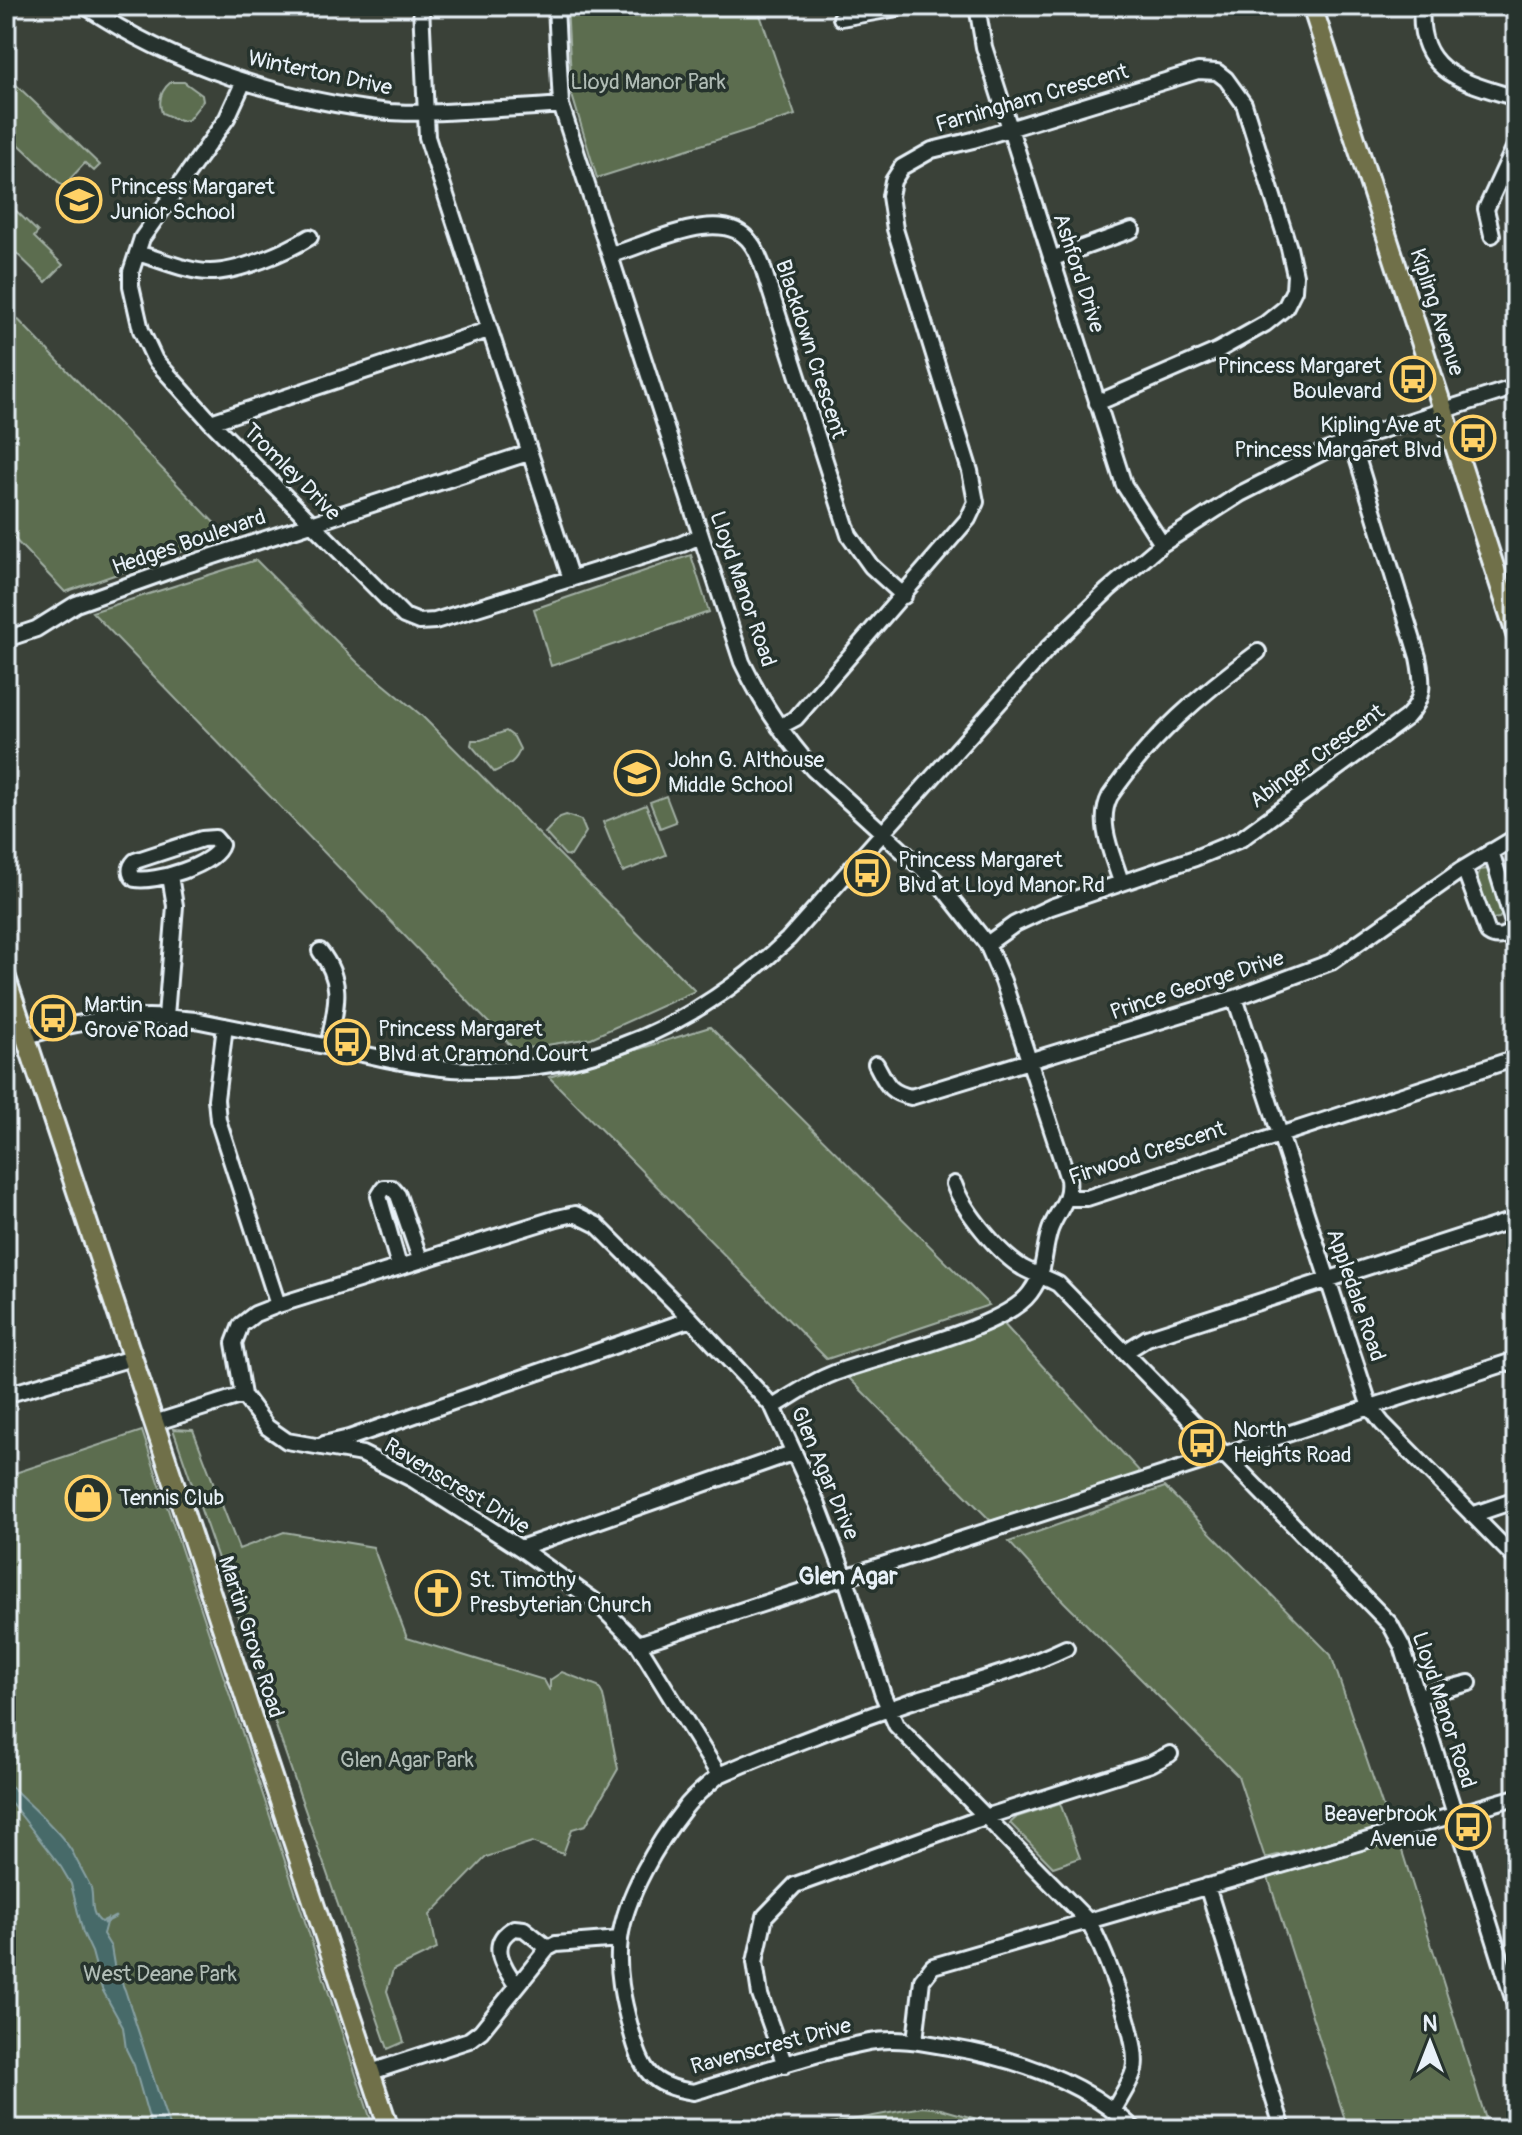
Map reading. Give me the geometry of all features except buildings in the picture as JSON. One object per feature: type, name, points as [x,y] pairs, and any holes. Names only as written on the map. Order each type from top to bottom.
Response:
[{"type":"main road","name":"Kipling Avenue","points":[[1312,6],[1516,634]]},
{"type":"main road","name":"Martin Grove Road","points":[[6,978],[389,2129]]},
{"type":"street","name":"Winterton Drive","points":[[85,6],[103,11],[163,51],[244,81],[327,102],[392,112],[425,113],[561,105]]},
{"type":"street","points":[[421,6],[427,137],[571,579]]},
{"type":"street","name":"Lloyd Manor Road","points":[[556,6],[561,105],[742,662],[779,727],[813,769],[942,887],[987,944],[1003,981],[1068,1179],[1068,1198]]},
{"type":"street","points":[[841,18],[909,6]]},
{"type":"street","name":"Ashford Drive","points":[[977,6],[984,47],[1124,485],[1162,544]]},
{"type":"street","points":[[1422,6],[1422,36],[1436,63],[1460,80],[1516,98]]},
{"type":"street","name":"Farningham Crescent","points":[[779,727],[796,718],[904,596],[960,530],[976,502],[970,471],[893,221],[890,196],[893,181],[902,167],[932,150],[1198,71],[1217,72],[1244,104],[1289,248],[1295,275],[1291,299],[1276,316],[1217,351],[1097,403]]},
{"type":"street","name":"Tromley Drive","points":[[244,81],[227,118],[142,238],[131,272],[131,286],[145,342],[161,367],[211,422],[404,616],[419,622],[435,621],[700,536]]},
{"type":"street","points":[[1492,235],[1486,209],[1516,144]]},
{"type":"street","name":"Blackdown Crescent","points":[[610,255],[700,225],[739,232],[751,241],[762,265],[849,535],[871,566],[904,596]]},
{"type":"street","points":[[1051,259],[1132,230]]},
{"type":"street","points":[[137,253],[209,272],[248,264],[310,237]]},
{"type":"street","points":[[211,422],[488,330]]},
{"type":"street","points":[[26,1036],[105,1018],[166,1016],[409,1064],[477,1069],[557,1062],[629,1043],[713,1001],[788,939],[1049,647],[1162,544],[1263,481],[1352,441],[1516,387]]},
{"type":"street","name":"Abinger Crescent","points":[[987,944],[1034,914],[1241,839],[1407,717],[1416,707],[1423,680],[1418,657],[1352,441]]},
{"type":"street","name":"Hedges Boulevard","points":[[6,639],[36,629],[76,604],[528,453]]},
{"type":"street","points":[[1121,882],[1104,820],[1105,805],[1110,796],[1156,738],[1208,690],[1258,652]]},
{"type":"street","name":"Prince George Drive","points":[[876,1064],[889,1088],[896,1094],[911,1097],[1235,998],[1331,962],[1464,868],[1516,837]]},
{"type":"street","points":[[215,838],[220,842],[221,848],[217,853],[170,876],[149,881],[135,879],[130,874],[130,867],[135,861],[202,839],[215,838]]},
{"type":"street","points":[[1464,868],[1488,933],[1500,937],[1508,934],[1514,926],[1491,851]]},
{"type":"street","points":[[166,1016],[175,906],[170,876]]},
{"type":"street","points":[[320,951],[332,966],[337,988],[328,1047]]},
{"type":"street","name":"Appledale Road","points":[[1235,998],[1370,1407],[1382,1423],[1516,1559]]},
{"type":"street","points":[[225,1026],[216,1099],[218,1120],[278,1305]]},
{"type":"street","name":"Firwood Crescent","points":[[1042,1276],[1050,1230],[1068,1198],[1087,1198],[1516,1058]]},
{"type":"street","name":"Lloyd Manor Road","points":[[954,1184],[960,1201],[980,1227],[1014,1261],[1058,1284],[1382,1614],[1397,1635],[1516,2008]]},
{"type":"street","points":[[399,1266],[379,1196],[384,1188],[392,1188],[398,1195],[420,1259]]},
{"type":"street","name":"Glen Agar Drive","points":[[243,1395],[234,1343],[241,1325],[255,1314],[420,1259],[575,1214],[597,1225],[773,1407],[817,1503],[846,1579],[889,1710],[901,1731],[1089,1922],[1102,1946],[1134,2045],[1134,2069],[1114,2110]]},
{"type":"street","points":[[1125,1352],[1147,1338],[1516,1219]]},
{"type":"street","points":[[773,1407],[830,1375],[987,1323],[1028,1297],[1042,1276]]},
{"type":"street","points":[[315,1446],[363,1433],[691,1319]]},
{"type":"street","points":[[6,1395],[132,1358]]},
{"type":"street","points":[[638,1644],[1516,1360]]},
{"type":"street","points":[[154,1423],[243,1395]]},
{"type":"street","name":"Ravenscrest Drive","points":[[243,1395],[267,1427],[287,1441],[362,1454],[401,1474],[520,1548],[597,1603],[638,1644],[719,1775],[685,1807],[643,1870],[620,1939],[621,1993],[634,2042],[650,2077],[670,2089],[694,2092],[872,2042],[915,2041],[997,2055],[1070,2083],[1114,2110],[1134,2129]]},
{"type":"street","points":[[1200,1463],[1208,1437]]},
{"type":"street","points":[[520,1548],[792,1453]]},
{"type":"street","points":[[1472,1515],[1516,1500]]},
{"type":"street","points":[[719,1775],[765,1755],[1044,1659],[1066,1648]]},
{"type":"street","points":[[1418,1696],[1469,1683]]},
{"type":"street","points":[[785,2065],[760,1995],[755,1962],[765,1916],[795,1885],[984,1817],[1151,1764],[1170,1754]]},
{"type":"street","points":[[915,2041],[922,1980],[933,1966],[1516,1797]]},
{"type":"street","points":[[1207,1886],[1283,2129]]},
{"type":"street","points":[[517,1986],[499,1955],[504,1936],[514,1928],[524,1929],[548,1948]]},
{"type":"street","points":[[371,2072],[469,2040],[481,2031],[548,1948],[565,1942],[620,1939]]},
{"type":"green space","name":"Lloyd Manor Park","points":[[567,6],[757,6],[795,115],[597,178],[572,95]]},
{"type":"green space","points":[[9,78],[100,165],[94,171],[85,163],[70,179],[79,188],[72,195],[6,132],[6,81]]},
{"type":"green space","points":[[171,82],[184,82],[202,95],[203,101],[188,120],[180,121],[162,113],[161,96]]},
{"type":"green space","points":[[6,201],[38,232],[34,237],[63,265],[46,282],[6,243]]},
{"type":"green space","points":[[6,307],[227,536],[65,592],[6,530]]},
{"type":"green space","points":[[691,555],[709,612],[551,666],[534,609]]},
{"type":"green space","points":[[256,560],[358,663],[421,715],[695,991],[591,1038],[515,1050],[92,612]]},
{"type":"green space","points":[[506,731],[514,737],[520,749],[513,761],[494,772],[471,745],[472,740]]},
{"type":"green space","points":[[666,796],[676,822],[660,828],[650,802]]},
{"type":"green space","points":[[646,805],[666,855],[623,872],[603,822]]},
{"type":"green space","points":[[566,815],[581,820],[586,832],[571,856],[565,855],[545,833]]},
{"type":"green space","points":[[1487,869],[1503,913],[1499,918],[1492,919],[1479,888],[1480,870]]},
{"type":"green space","points":[[710,1027],[989,1305],[827,1359],[549,1077]]},
{"type":"green space","points":[[1002,1322],[1142,1474],[994,1524],[845,1374],[982,1332]]},
{"type":"green space","name":"Glen Agar Park","points":[[173,1429],[193,1430],[239,1549],[284,1532],[373,1547],[407,1638],[544,1680],[550,1691],[550,1680],[562,1672],[598,1686],[603,1695],[618,1769],[586,1825],[572,1829],[563,1854],[532,1842],[486,1857],[430,1915],[437,1949],[393,1970],[387,1991],[404,2042],[388,2049]]},
{"type":"green space","name":"West Deane Park","points":[[142,1431],[374,2129],[6,2129],[6,1476]]},
{"type":"green space","points":[[1165,1487],[1331,1655],[1390,1828],[1265,1858],[1238,1776],[1064,1602],[1009,1542]]},
{"type":"green space","points":[[1060,1803],[1080,1858],[1053,1867],[1010,1823],[1017,1817]]},
{"type":"green space","points":[[1398,1838],[1489,2129],[1348,2129],[1266,1871]]},
{"type":"green space","points":[[922,2107],[941,2109],[1013,2129],[803,2129]]},
{"type":"water","points":[[6,1781],[69,1847],[90,1886],[95,1915],[101,1922],[107,1919],[103,1934],[111,1947],[114,1965],[170,2129],[152,2129],[134,2065],[126,2049],[123,2027],[102,1989],[71,1884],[6,1796]]},
{"type":"waterway","points":[[104,1923],[115,1917]]},
{"type":"place","name":"Princess Margaret Junior School","points":[[79,200]]},
{"type":"place","name":"Princess Margaret Boulevard","points":[[1413,379]]},
{"type":"place","name":"Kipling Ave at Princess Margaret Blvd","points":[[1473,438]]},
{"type":"place","name":"John G. Althouse Middle School","points":[[637,773]]},
{"type":"place","name":"Princess Margaret Blvd at Lloyd Manor Rd","points":[[867,873]]},
{"type":"place","name":"Martin Grove Road","points":[[53,1018]]},
{"type":"place","name":"Princess Margaret Blvd at Cramond Court","points":[[347,1042]]},
{"type":"place","name":"North Heights Road","points":[[1202,1443]]},
{"type":"place","name":"Tennis Club","points":[[88,1498]]},
{"type":"place","name":"St. Timothy Presbyterian Church","points":[[438,1593]]},
{"type":"place","name":"Beaverbrook Avenue","points":[[1468,1827]]},
{"type":"district","name":"Glen Agar","points":[[848,1576]]}]
